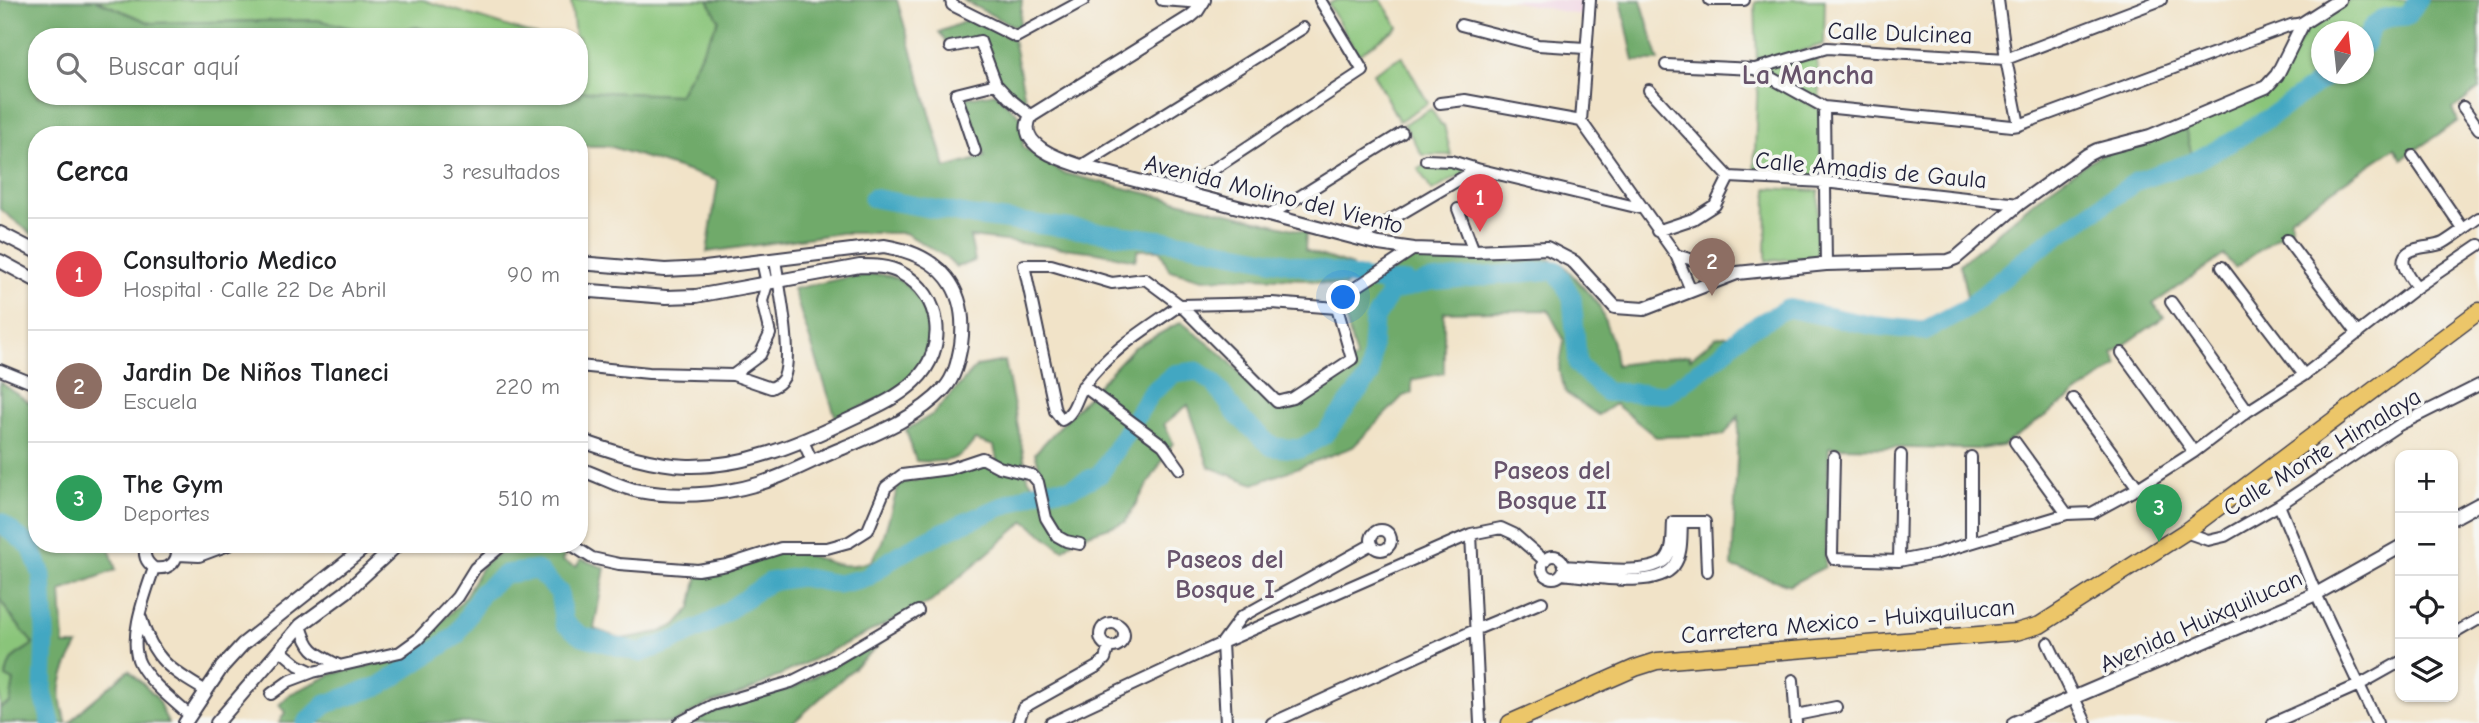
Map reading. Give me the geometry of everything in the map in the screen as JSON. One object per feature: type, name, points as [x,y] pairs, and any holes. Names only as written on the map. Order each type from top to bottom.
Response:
[{"type":"main road","name":"Carretera Mexico - Huixquilucan","points":[[1510,723],[1634,668],[1657,661],[2028,629],[2040,625],[2074,606],[2185,531],[2479,311]]},
{"type":"street","points":[[951,0],[952,5],[1016,37],[1084,0]]},
{"type":"street","points":[[950,47],[980,41],[996,84],[1009,99],[1031,116],[1198,12],[1203,1],[1162,0]]},
{"type":"street","points":[[1179,192],[1363,71],[1320,0]]},
{"type":"street","points":[[1590,0],[1580,121],[1676,255],[1691,290]]},
{"type":"street","points":[[1710,0],[1744,0]]},
{"type":"street","points":[[1998,0],[2019,125]]},
{"type":"street","name":"Calle Dulcinea","points":[[1755,69],[1827,48],[2006,59],[2161,0]]},
{"type":"street","points":[[1666,65],[1755,69],[1824,107],[2019,125],[2291,24],[2303,23],[2339,0]]},
{"type":"street","name":"Avenida Molino del Viento","points":[[1031,116],[1027,123],[1030,136],[1041,149],[1081,166],[1358,239],[1413,249],[1474,251],[1533,247],[1556,251],[1574,262],[1611,304],[1627,310],[1644,309],[1737,273],[1826,264],[1948,261],[1968,248],[2019,204],[2097,150],[2150,136],[2266,87],[2277,75],[2303,23]]},
{"type":"street","points":[[1461,24],[1538,45],[1585,48]]},
{"type":"street","points":[[1081,166],[1303,28]]},
{"type":"street","points":[[975,151],[956,94],[996,84]]},
{"type":"street","points":[[1649,90],[1729,177]]},
{"type":"street","points":[[1440,103],[1465,100],[1580,121]]},
{"type":"street","points":[[1824,107],[1826,264]]},
{"type":"street","points":[[2463,107],[2479,129]]},
{"type":"street","points":[[1270,215],[1402,133]]},
{"type":"street","points":[[2413,156],[2463,229]]},
{"type":"street","points":[[1426,160],[1451,160],[1477,169],[1640,208]]},
{"type":"street","points":[[1358,239],[1477,169]]},
{"type":"street","name":"Calle Amadis de Gaula","points":[[1657,231],[1693,219],[1715,205],[1729,177],[1824,182],[2019,204]]},
{"type":"street","points":[[1458,209],[1474,251]]},
{"type":"street","points":[[2417,287],[2404,270],[2403,260],[2407,253],[2441,244],[2479,218]]},
{"type":"street","points":[[0,233],[28,247]]},
{"type":"street","points":[[2287,240],[2358,334]]},
{"type":"street","points":[[1835,457],[1833,559],[1899,561],[1934,554],[2067,514],[2092,513],[2194,453],[2248,411],[2304,375],[2417,287],[2479,245]]},
{"type":"street","points":[[588,264],[666,270],[869,247],[900,249],[923,258],[940,271],[955,290],[963,311],[958,366],[945,388],[906,417],[875,435],[779,477],[707,493],[669,494],[637,490],[588,471]]},
{"type":"street","points":[[1337,308],[1352,359],[1293,398],[1277,402],[1180,305],[1145,279],[1112,283],[1051,265],[1024,265],[1055,411],[1062,420],[1072,412],[1083,386],[1111,353],[1180,305],[1272,303],[1337,308],[1356,288],[1413,249]]},
{"type":"street","points":[[1676,255],[1737,273]]},
{"type":"street","points":[[588,367],[649,373],[733,375],[771,388],[779,384],[785,376],[787,337],[772,283],[769,260]]},
{"type":"street","points":[[0,261],[28,276]]},
{"type":"street","points":[[588,291],[673,297],[696,296],[860,266],[883,266],[903,274],[923,291],[934,308],[938,325],[929,364],[915,382],[881,405],[803,442],[758,457],[687,466],[647,460],[588,443]]},
{"type":"street","points":[[2222,267],[2304,375]]},
{"type":"street","points":[[733,375],[760,355],[770,334],[762,301],[772,283]]},
{"type":"street","points":[[2171,302],[2248,411]]},
{"type":"street","points":[[770,334],[787,337]]},
{"type":"street","points":[[2122,353],[2194,453]]},
{"type":"street","points":[[0,370],[28,381]]},
{"type":"street","name":"Calle Monte Himalaya","points":[[2185,531],[2207,540],[2220,538],[2279,505],[2399,425],[2479,385]]},
{"type":"street","points":[[1083,386],[1163,445],[1180,469]]},
{"type":"street","points":[[2073,399],[2138,488]]},
{"type":"street","points":[[803,442],[812,461]]},
{"type":"street","points":[[2015,442],[2067,514]]},
{"type":"street","points":[[1899,561],[1901,454]]},
{"type":"street","points":[[1971,457],[1971,542]]},
{"type":"street","points":[[584,553],[592,558],[618,564],[698,570],[727,565],[781,548],[827,548],[849,542],[868,530],[886,487],[902,475],[949,469],[982,458],[999,467],[1032,475],[1042,494],[1046,519],[1057,536],[1080,544]]},
{"type":"street","points":[[2458,515],[2479,504]]},
{"type":"street","points":[[2279,505],[2316,594],[2377,723]]},
{"type":"street","points":[[1563,570],[1556,557],[1545,561],[1542,568],[1546,576],[1554,578],[1563,570],[1647,580],[1663,576],[1675,565],[1680,550],[1682,522],[1705,522],[1707,571]]},
{"type":"street","points":[[1051,723],[1222,643],[1471,534],[1501,528],[1514,534],[1545,561]]},
{"type":"street","points":[[1471,534],[1479,723]]},
{"type":"street","points":[[1226,723],[1222,643],[1241,617],[1372,544]]},
{"type":"street","name":"Avenida Huixquilucan","points":[[2014,723],[2316,594],[2395,550]]},
{"type":"street","points":[[144,553],[147,562],[153,568],[164,569],[173,565],[176,553]]},
{"type":"street","points":[[188,553],[199,556],[207,553]]},
{"type":"street","points":[[153,568],[139,612],[136,640],[138,661],[188,719],[222,667],[243,644],[358,553]]},
{"type":"street","points":[[218,723],[300,625],[346,592],[384,553]]},
{"type":"street","points":[[271,694],[289,681],[313,672],[400,652],[418,639],[457,597],[475,568],[494,553]]},
{"type":"street","points":[[1272,723],[1476,629],[1542,602]]},
{"type":"street","points":[[679,723],[713,705],[801,677],[833,662],[918,611]]},
{"type":"street","points":[[139,612],[148,642],[168,666],[206,691]]},
{"type":"street","points":[[2458,631],[2479,620]]},
{"type":"street","points":[[300,625],[305,643],[338,665]]},
{"type":"street","points":[[2048,643],[2085,723]]},
{"type":"street","points":[[1018,723],[1023,708],[1098,666],[1105,659],[1110,646]]},
{"type":"street","points":[[279,649],[298,665],[313,672]]},
{"type":"street","points":[[2273,723],[2359,685],[2395,665]]},
{"type":"street","points":[[155,682],[168,666]]},
{"type":"street","points":[[1793,680],[1796,719],[1836,707]]},
{"type":"shaded area","points":[[1508,0],[1586,0],[1584,16]]},
{"type":"green space","points":[[0,0],[96,0],[150,23],[317,20],[351,28],[28,28],[28,105],[588,105],[588,91],[679,95],[719,20],[708,0],[897,0],[946,168],[985,157],[965,98],[995,93],[1023,119],[1023,147],[1063,173],[1306,232],[1305,250],[1352,266],[1345,287],[1302,279],[1203,279],[1169,270],[1160,250],[1138,250],[1135,260],[1097,252],[970,237],[975,261],[956,267],[944,256],[905,233],[841,233],[707,252],[718,181],[609,146],[588,146],[588,126],[28,126],[28,231],[0,209]]},
{"type":"green space","points":[[96,0],[423,0],[512,28],[351,28],[317,20],[150,23]]},
{"type":"green space","points":[[571,0],[708,0],[719,20],[679,95],[588,92],[588,28],[574,28]]},
{"type":"green space","points":[[1022,0],[1019,29],[964,1]]},
{"type":"green space","points":[[1337,0],[1381,0],[1398,27],[1358,55],[1328,4]]},
{"type":"green space","points":[[1621,0],[1641,0],[1659,61],[1634,61]]},
{"type":"green space","points":[[1825,0],[1824,44],[1757,65],[1755,2]]},
{"type":"green space","points":[[2351,0],[2418,0],[2407,16],[2385,18],[2374,32],[2374,21],[2316,21]]},
{"type":"green space","points":[[2418,0],[2479,0],[2479,89],[2453,109],[2458,121],[2402,159],[2395,148],[2290,218],[2292,227],[2235,268],[2224,255],[2153,304],[2164,317],[2113,353],[2118,365],[2002,446],[1980,449],[1829,447],[1825,567],[1790,585],[1732,567],[1739,415],[1724,435],[1656,437],[1615,404],[1598,415],[1566,393],[1559,371],[1564,340],[1548,310],[1444,312],[1444,373],[1412,380],[1412,393],[1403,396],[1353,447],[1254,484],[1209,467],[1188,405],[1164,424],[1173,443],[1125,522],[1076,538],[1063,550],[1025,521],[931,602],[746,692],[709,704],[673,723],[279,723],[285,712],[279,705],[290,694],[335,673],[365,667],[416,648],[462,601],[483,565],[499,553],[565,553],[562,561],[576,567],[581,559],[605,568],[594,629],[622,639],[660,632],[676,625],[691,608],[698,575],[741,566],[782,551],[795,552],[835,564],[857,565],[871,561],[882,542],[899,483],[977,469],[997,460],[994,446],[975,440],[962,454],[949,460],[916,461],[906,430],[933,414],[977,366],[1005,361],[1028,478],[1032,483],[1045,485],[1035,453],[1133,348],[1181,322],[1223,355],[1277,411],[1294,407],[1356,358],[1344,313],[1360,293],[1413,257],[1537,255],[1563,264],[1599,305],[1613,343],[1616,365],[1689,355],[1690,359],[1716,337],[1743,333],[1787,308],[1870,325],[1923,331],[1969,307],[1960,264],[2044,193],[2085,164],[2098,156],[2158,139],[2184,125],[2194,162],[2270,117],[2313,84],[2374,84],[2374,25],[2392,17],[2407,16]]},
{"type":"green space","points":[[971,19],[1013,39],[1027,108],[1000,82],[981,39],[947,44],[939,32]]},
{"type":"green space","points":[[2311,24],[2311,84],[2316,84],[2270,117],[2193,162],[2184,125],[2273,87]]},
{"type":"green space","points":[[1816,51],[1820,102],[1763,69]]},
{"type":"green space","points":[[1402,56],[1428,103],[1399,121],[1373,73]]},
{"type":"green space","points":[[1758,75],[1820,110],[1821,177],[1754,174]]},
{"type":"green space","points":[[1431,109],[1441,125],[1444,125],[1451,155],[1422,155],[1404,124]]},
{"type":"green space","points":[[1427,164],[1451,164],[1468,171],[1432,191],[1418,169]]},
{"type":"green space","points":[[1767,188],[1819,191],[1817,257],[1766,261]]},
{"type":"green space","points":[[877,274],[893,277],[906,285],[916,296],[927,322],[926,352],[912,377],[896,390],[836,418],[793,289]]},
{"type":"green space","points":[[0,382],[28,402],[28,553],[111,553],[116,570],[61,591],[64,645],[78,645],[62,683],[61,702],[67,723],[0,723],[0,708],[10,703],[14,681],[6,677],[10,664],[15,656],[33,644],[0,598]]},
{"type":"green space","points":[[0,599],[33,644],[15,656],[10,663],[6,677],[14,681],[10,703],[0,708]]},
{"type":"green space","points":[[890,635],[793,723],[692,723],[710,713],[795,687]]},
{"type":"green space","points":[[129,670],[157,698],[168,723],[70,723],[85,707]]},
{"type":"waterway","points":[[2374,25],[2387,18],[2407,16],[2418,0]]},
{"type":"waterway","points":[[306,723],[326,704],[382,685],[456,636],[481,593],[505,574],[537,570],[559,592],[564,623],[582,636],[640,653],[678,639],[713,621],[769,582],[800,577],[838,584],[866,578],[898,555],[943,532],[1043,489],[1069,489],[1100,474],[1151,393],[1174,374],[1197,371],[1214,383],[1237,415],[1272,447],[1300,449],[1324,435],[1370,376],[1374,320],[1391,292],[1430,281],[1556,270],[1572,298],[1578,365],[1606,392],[1667,394],[1718,357],[1743,333],[1787,308],[1870,325],[1923,331],[1969,307],[2031,254],[2137,181],[2193,162],[2233,141],[2316,84]]},
{"type":"waterway","points":[[873,198],[973,216],[1185,243],[1387,283],[1407,282]]},
{"type":"waterway","points":[[0,522],[28,545]]},
{"type":"waterway","points":[[33,553],[42,575],[45,633],[43,692],[51,723]]},
{"type":"place","name":"Consultorio Medico","points":[[1480,232]]},
{"type":"place","name":"Jardin De Niños Tlaneci","points":[[1712,296]]},
{"type":"place","name":"The Gym","points":[[2159,542]]},
{"type":"district","name":"La Mancha","points":[[1808,75]]},
{"type":"district","name":"Paseos del Bosque II","points":[[1552,486]]},
{"type":"district","name":"Paseos del Bosque I","points":[[1225,575]]}]
